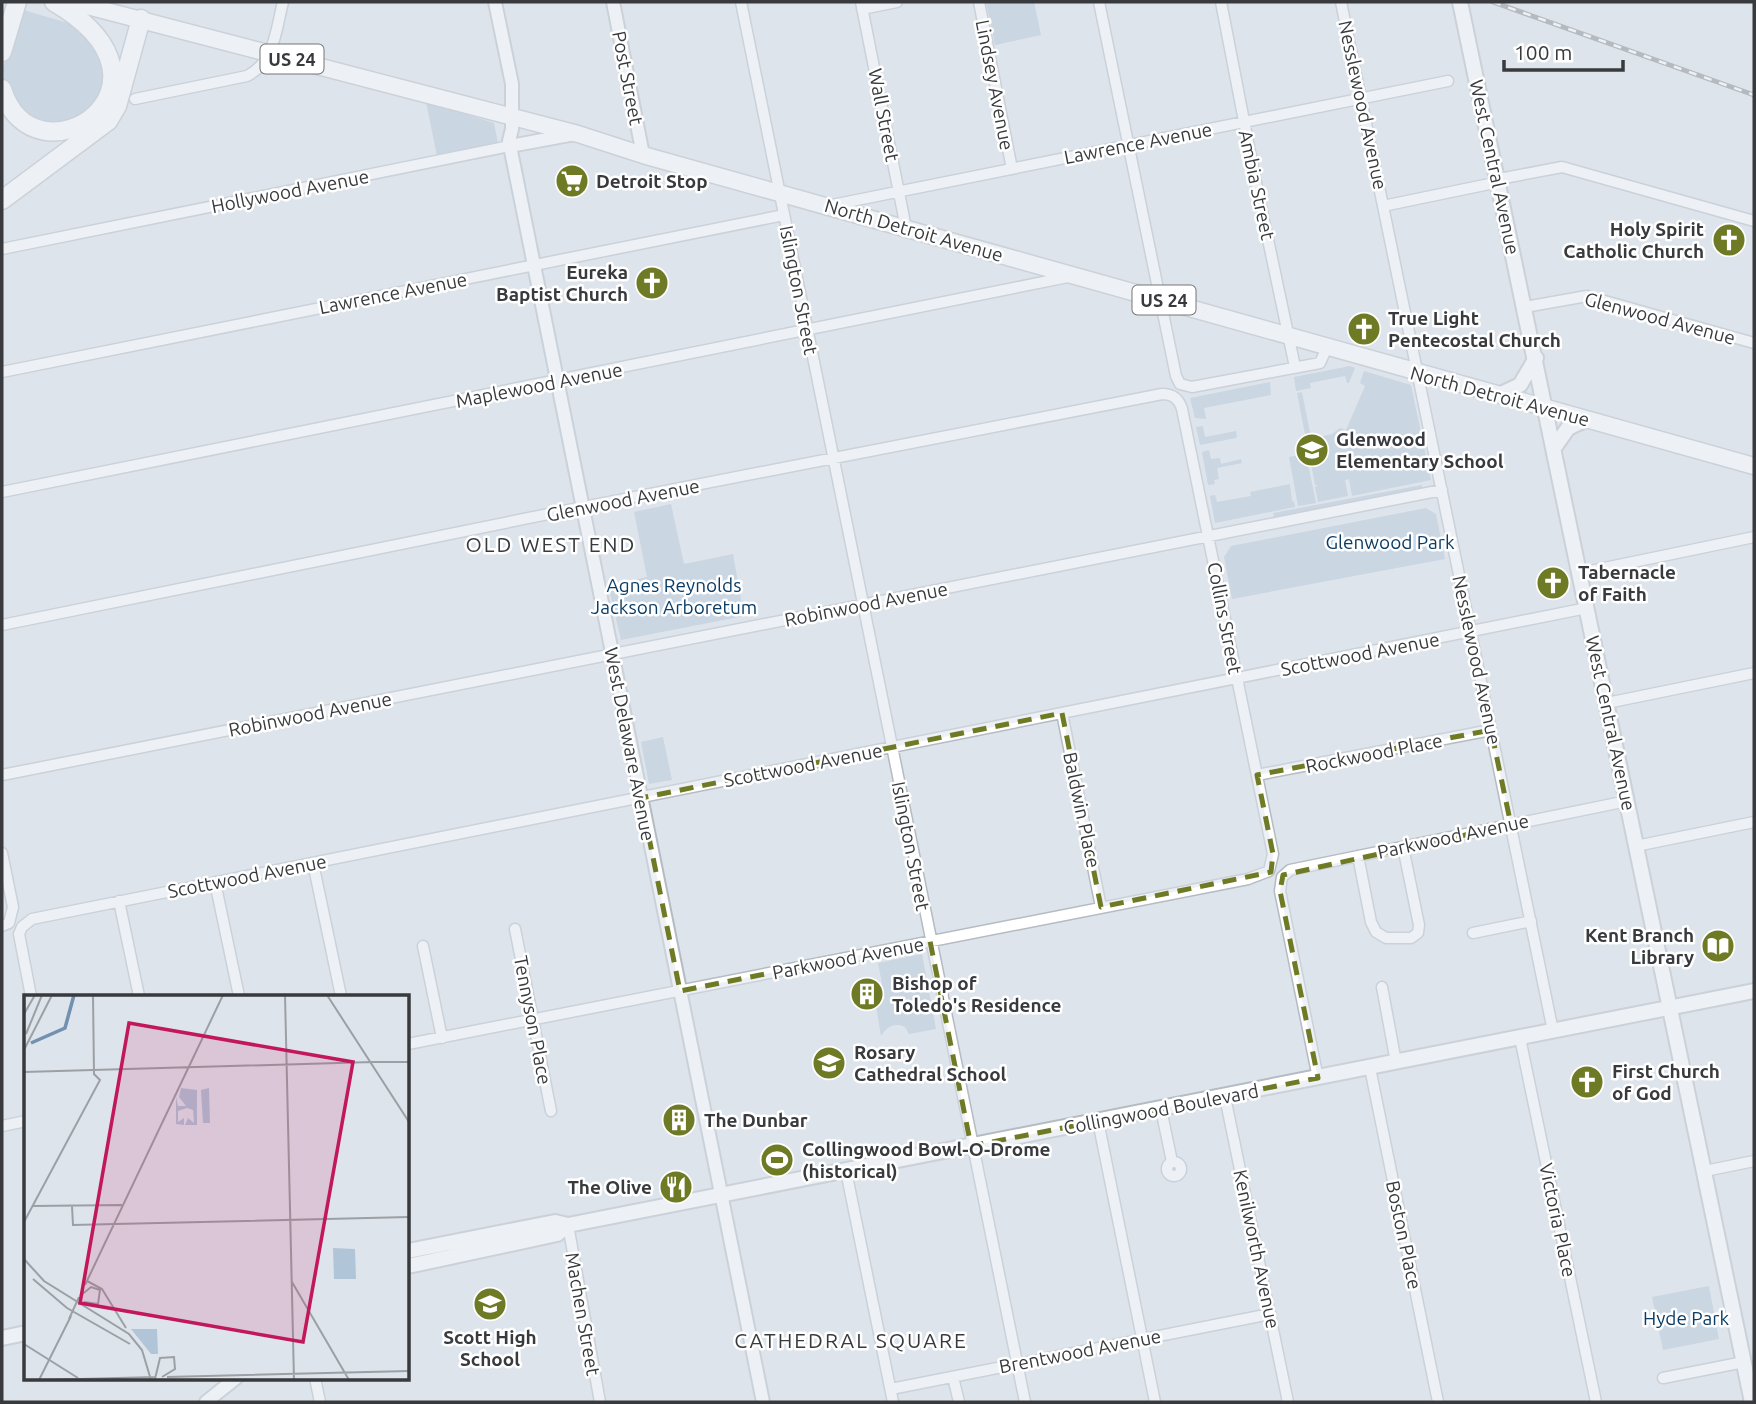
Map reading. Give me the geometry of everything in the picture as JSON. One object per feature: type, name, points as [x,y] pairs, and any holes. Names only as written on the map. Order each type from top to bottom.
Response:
[{"type":"highway","points":[[2,52],[17,2]]},
{"type":"highway","points":[[54,2],[76,14],[102,42],[112,65],[113,83]]},
{"type":"highway","points":[[2,89],[13,112],[24,122],[44,130],[60,132],[88,122],[101,110],[136,18]]},
{"type":"highway","points":[[2,200],[108,121],[121,95],[136,18]]},
{"type":"main road","name":"North Detroit Avenue","points":[[72,2],[578,134],[643,155],[1161,300],[1264,334],[1288,336],[1327,346],[1754,466]]},
{"type":"main road","name":"West Central Avenue","points":[[1461,2],[1752,1402]]},
{"type":"main road","points":[[1499,395],[1520,385],[1536,358]]},
{"type":"main road","points":[[1554,448],[1568,428],[1587,419]]},
{"type":"main road","name":"Collingwood Boulevard","points":[[410,1265],[555,1222],[568,1225],[1754,991]]},
{"type":"main road","name":"Collingwood Boulevard","points":[[410,1251],[484,1243]]},
{"type":"main road","points":[[2,1338],[24,1333]]},
{"type":"street","points":[[135,99],[247,76],[265,64],[283,2]]},
{"type":"street","name":"West Delaware Avenue","points":[[495,2],[512,84],[510,146],[763,1402]]},
{"type":"street","name":"Post Street","points":[[613,2],[643,155]]},
{"type":"street","name":"Islington Street","points":[[741,2],[1025,1402]]},
{"type":"street","points":[[862,5],[897,2]]},
{"type":"street","name":"Lindsey Avenue","points":[[979,2],[1012,169]]},
{"type":"street","points":[[1099,2],[1176,376],[1180,384],[1187,387],[1266,368],[1295,368],[1320,363],[1327,346]]},
{"type":"street","name":"Ambia Street","points":[[1221,2],[1295,368]]},
{"type":"street","name":"Nesslewood Avenue","points":[[1341,2],[1553,1031]]},
{"type":"street","name":"Wall Street","points":[[862,5],[906,228]]},
{"type":"street","name":"Lawrence Avenue","points":[[828,206],[1448,81]]},
{"type":"street","name":"Hollywood Avenue","points":[[2,249],[578,134]]},
{"type":"street","points":[[1383,206],[1562,167],[1754,221]]},
{"type":"street","name":"Lawrence Avenue","points":[[2,372],[784,215]]},
{"type":"street","name":"Maplewood Avenue","points":[[2,492],[1075,276]]},
{"type":"street","name":"Glenwood Avenue","points":[[1525,307],[1587,296],[1754,343]]},
{"type":"street","name":"Glenwood Avenue","points":[[2,625],[1162,394]]},
{"type":"street","name":"Collins Street","points":[[1162,394],[1174,397],[1181,406],[1273,854]]},
{"type":"street","name":"Robinwood Avenue","points":[[2,775],[1442,490]]},
{"type":"street","points":[[1580,573],[1754,537]]},
{"type":"street","name":"Scottwood Avenue","points":[[31,995],[19,934],[22,927],[32,919],[1587,608]]},
{"type":"street","points":[[1607,703],[1754,673]]},
{"type":"street","name":"Baldwin Place","points":[[1062,713],[1101,907]]},
{"type":"street","name":"Rockwood Place","points":[[1257,775],[1491,730]]},
{"type":"street","name":"Parkwood Avenue","points":[[1318,1078],[1280,891],[1282,877],[1290,870],[1627,801]]},
{"type":"street","points":[[1636,846],[1754,822]]},
{"type":"street","points":[[1357,856],[1371,922],[1376,932],[1392,939],[1411,938],[1418,933],[1419,925],[1404,847]]},
{"type":"street","points":[[2,853],[13,907],[6,923]]},
{"type":"street","name":"Parkwood Avenue","points":[[410,1044],[1266,873],[1271,868],[1273,854]]},
{"type":"street","points":[[313,863],[341,995]]},
{"type":"street","points":[[215,882],[239,995]]},
{"type":"street","points":[[119,901],[139,995]]},
{"type":"street","points":[[1473,933],[1531,921]]},
{"type":"street","name":"Tennyson Place","points":[[515,929],[551,1111]]},
{"type":"street","points":[[423,946],[442,1038]]},
{"type":"street","points":[[1382,987],[1396,1062]]},
{"type":"street","name":"Victoria Place","points":[[1520,1038],[1596,1402]]},
{"type":"street","name":"Boston Place","points":[[1370,1068],[1438,1402]]},
{"type":"street","name":"Kenilworth Avenue","points":[[1225,1097],[1288,1402]]},
{"type":"street","points":[[1161,1109],[1172,1162]]},
{"type":"street","points":[[2,1126],[24,1121]]},
{"type":"street","points":[[1098,1121],[1155,1402]]},
{"type":"street","points":[[1705,1171],[1754,1161]]},
{"type":"street","points":[[846,1171],[893,1402]]},
{"type":"street","name":"Machen Street","points":[[568,1225],[600,1402]]},
{"type":"street","name":"Brentwood Avenue","points":[[891,1389],[1270,1314]]},
{"type":"street","points":[[1662,1378],[1744,1362]]},
{"type":"street","points":[[954,1377],[959,1402]]},
{"type":"street","points":[[206,1402],[234,1380]]},
{"type":"street","points":[[314,1380],[320,1402]]},
{"type":"highlighted area","points":[[1062,713],[1101,907],[1271,872],[1273,854],[1257,775],[1491,730],[1511,825],[1283,875],[1280,891],[1318,1078],[971,1146],[930,941],[680,991],[641,798]]},
{"type":"green space","points":[[986,2],[1034,2],[1041,35],[995,45]]},
{"type":"green space","points":[[20,9],[75,25],[106,61],[105,93],[75,124],[29,121],[4,85],[3,68]]},
{"type":"green space","points":[[426,102],[494,123],[498,143],[437,156]]},
{"type":"green space","points":[[1350,366],[1355,368],[1349,383],[1345,376],[1310,383],[1311,388],[1296,391],[1294,377]]},
{"type":"green space","points":[[1364,371],[1411,385],[1431,480],[1352,496],[1349,479],[1345,480],[1348,496],[1318,502],[1315,487],[1318,485],[1315,485],[1309,453],[1313,457],[1328,453],[1327,447],[1319,442],[1319,437],[1332,434],[1340,428],[1346,430],[1365,386],[1360,383]]},
{"type":"green space","points":[[1270,382],[1271,395],[1204,408],[1206,419],[1195,418],[1190,398]]},
{"type":"green space","points":[[1302,392],[1311,438],[1316,437],[1317,442],[1313,449],[1308,450],[1297,393]]},
{"type":"green space","points":[[1203,426],[1205,437],[1236,431],[1237,436],[1200,445],[1196,427]]},
{"type":"green space","points":[[1209,450],[1211,459],[1220,458],[1221,464],[1241,459],[1242,463],[1217,468],[1219,479],[1214,480],[1215,484],[1208,485],[1202,452]]},
{"type":"green space","points":[[1306,454],[1316,503],[1298,506],[1289,457]]},
{"type":"green space","points":[[1290,484],[1295,507],[1215,523],[1210,496],[1215,495],[1217,502],[1251,496],[1250,492]]},
{"type":"green space","points":[[1422,485],[1422,488],[1274,517],[1273,513]]},
{"type":"green space","name":"Agnes Reynolds Jackson Arboretum","points":[[671,504],[684,564],[733,554],[744,616],[621,640],[608,585],[647,577],[634,512]]},
{"type":"green space","name":"Glenwood Park","points":[[1426,508],[1436,514],[1445,559],[1232,599],[1224,557],[1231,546]]},
{"type":"green space","points":[[663,737],[672,780],[649,784],[641,742]]},
{"type":"green space","points":[[922,954],[936,1029],[909,1034],[905,1027],[894,1025],[881,1036],[876,1006],[880,1005],[879,1001],[885,999],[878,963]]},
{"type":"green space","name":"Hyde Park","points":[[1709,1286],[1719,1339],[1663,1350],[1652,1297]]},
{"type":"railway","points":[[1493,2],[1754,95]]},
{"type":"place","name":"Detroit Stop","points":[[572,181]]},
{"type":"place","name":"Holy Spirit Catholic Church","points":[[1729,240]]},
{"type":"place","name":"Eureka Baptist Church","points":[[652,283]]},
{"type":"place","name":"True Light Pentecostal Church","points":[[1364,329]]},
{"type":"place","name":"Glenwood Elementary School","points":[[1312,450]]},
{"type":"place","name":"Tabernacle of Faith","points":[[1553,583]]},
{"type":"place","name":"Kent Branch Library","points":[[1718,946]]},
{"type":"place","name":"Bishop of Toledo's Residence","points":[[867,994]]},
{"type":"place","name":"Rosary Cathedral School","points":[[829,1063]]},
{"type":"place","name":"First Church of God","points":[[1587,1082]]},
{"type":"place","name":"The Dunbar","points":[[679,1120]]},
{"type":"place","name":"Collingwood Bowl-O-Drome (historical)","points":[[777,1160]]},
{"type":"place","name":"The Olive","points":[[676,1187]]},
{"type":"place","name":"Scott High School","points":[[490,1304]]},
{"type":"district","name":"OLD WEST END","points":[[551,544]]},
{"type":"district","name":"CATHEDRAL SQUARE","points":[[851,1340]]}]
